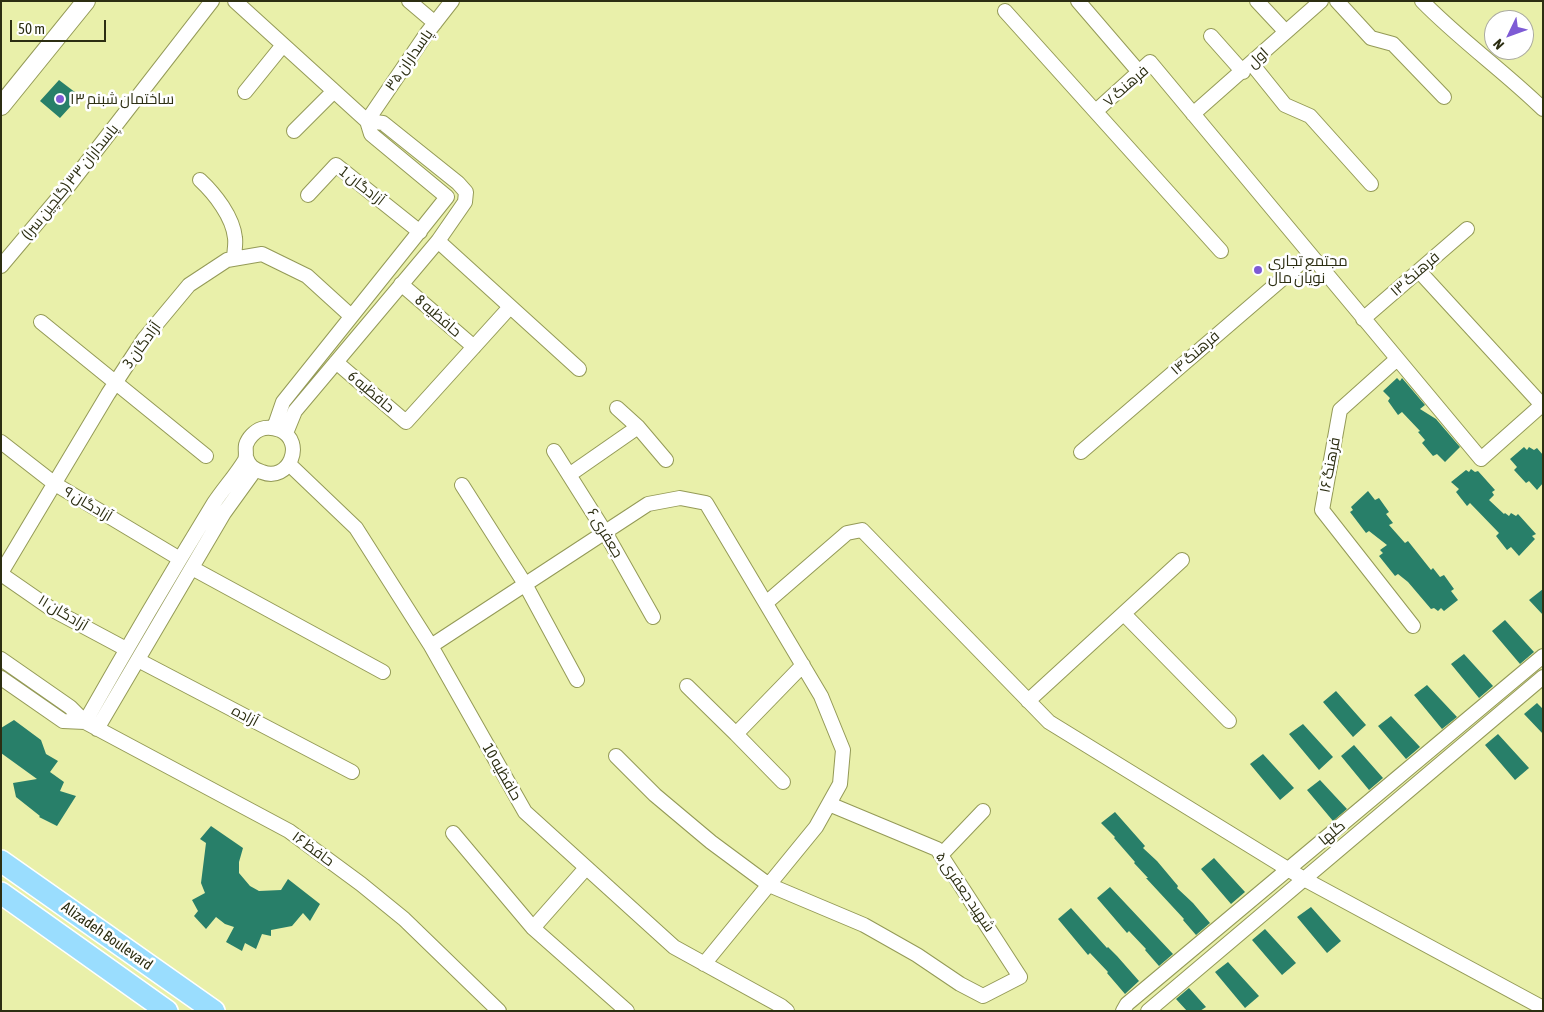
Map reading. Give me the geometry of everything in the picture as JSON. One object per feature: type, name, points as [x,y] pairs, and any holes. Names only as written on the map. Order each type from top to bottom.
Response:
[{"type":"main road","name":"Alizadeh Boulevard","points":[[1,861],[214,1011]]},
{"type":"main road","name":"Alizadeh Boulevard","points":[[1,893],[168,1011]]},
{"type":"street","points":[[1,106],[86,1]]},
{"type":"street","name":"پاسداران ۳۳ (گلچین سرا)","points":[[1,266],[70,184],[212,1]]},
{"type":"street","points":[[235,1],[367,120],[383,123],[458,183],[466,192],[465,202],[438,241],[280,430]]},
{"type":"street","points":[[409,1],[435,22]]},
{"type":"street","name":"پاسداران ۳۵","points":[[367,120],[435,22],[452,1]]},
{"type":"street","points":[[1078,1],[1139,72]]},
{"type":"street","points":[[1257,1],[1285,31]]},
{"type":"street","name":"اول","points":[[1193,114],[1321,1]]},
{"type":"street","points":[[1337,1],[1371,38],[1392,44],[1444,97]]},
{"type":"street","points":[[1422,1],[1438,18],[1543,109]]},
{"type":"street","points":[[1005,11],[1221,251]]},
{"type":"street","points":[[1211,36],[1285,105],[1310,116],[1371,184]]},
{"type":"street","points":[[245,92],[283,45]]},
{"type":"street","name":"فرهنگ ۷","points":[[1096,112],[1150,62],[1193,114]]},
{"type":"street","points":[[294,131],[334,91]]},
{"type":"street","points":[[1193,114],[1481,459],[1542,405],[1419,271]]},
{"type":"street","points":[[280,430],[282,402],[447,197],[371,134],[367,120]]},
{"type":"street","name":"آزادگان 1","points":[[308,195],[336,165],[420,232]]},
{"type":"street","points":[[200,180],[213,193],[229,220],[235,238],[234,259]]},
{"type":"street","name":"فرهنگ ۱۳","points":[[1363,319],[1467,230]]},
{"type":"street","points":[[438,241],[579,369]]},
{"type":"street","name":"آزادگان 3","points":[[1,574],[115,383],[144,339],[189,285],[226,260],[262,254],[307,276],[352,316]]},
{"type":"street","name":"فرهنگ ۱۴","points":[[1081,452],[1310,255]]},
{"type":"street","name":"حافظیه 8","points":[[401,284],[474,347]]},
{"type":"street","points":[[474,347],[510,307]]},
{"type":"street","points":[[41,322],[206,456]]},
{"type":"street","name":"حافظیه 6","points":[[336,362],[406,422],[474,347]]},
{"type":"street","name":"فرهنگ ۱۶","points":[[1397,359],[1340,410],[1322,510],[1413,626]]},
{"type":"street","points":[[618,408],[638,427],[666,460]]},
{"type":"street","points":[[569,475],[638,427]]},
{"type":"street","points":[[262,428],[280,430],[291,442],[293,453],[289,464],[280,472],[268,475],[255,470],[248,464],[246,458],[246,445],[252,435],[262,428]]},
{"type":"street","name":"آزادگان ۹","points":[[1,442],[55,484],[186,563],[383,672]]},
{"type":"street","name":"جعفری ۶","points":[[554,451],[605,532],[652,617]]},
{"type":"street","points":[[91,725],[138,660],[216,501],[246,458]]},
{"type":"street","name":"حافظیه 10","points":[[289,464],[356,528],[431,646],[525,812],[674,947],[787,1011]]},
{"type":"street","points":[[91,725],[126,649],[186,563],[255,470]]},
{"type":"street","points":[[462,486],[526,584],[577,680]]},
{"type":"street","points":[[431,646],[648,504],[680,498],[706,504],[821,696],[843,750],[840,784],[816,827],[704,964]]},
{"type":"street","points":[[766,603],[847,533],[862,530],[1049,722],[1290,868],[1304,879],[1543,1008]]},
{"type":"street","points":[[1028,702],[1182,560]]},
{"type":"street","name":"آزادگان ۱۱","points":[[1,574],[53,610],[126,649]]},
{"type":"street","points":[[1124,614],[1229,721]]},
{"type":"street","name":"گلها","points":[[1123,1011],[1127,1004],[1543,656]]},
{"type":"street","points":[[1,659],[70,707],[91,725]]},
{"type":"street","name":"آزاده","points":[[138,660],[352,772]]},
{"type":"street","points":[[736,734],[802,665]]},
{"type":"street","name":"گلها","points":[[1148,1011],[1543,677]]},
{"type":"street","points":[[1,678],[63,721],[91,725]]},
{"type":"street","points":[[687,686],[783,782]]},
{"type":"street","name":"حافظ ۱۶","points":[[91,725],[289,831],[361,884],[404,919],[500,1011]]},
{"type":"street","points":[[616,756],[662,801],[711,842],[769,884]]},
{"type":"street","name":"شهید جعفری ۵","points":[[769,884],[864,925],[917,955],[960,984],[982,996],[1020,977],[937,849],[829,804]]},
{"type":"street","points":[[941,855],[983,811]]},
{"type":"street","points":[[453,833],[533,928],[628,1011]]},
{"type":"street","points":[[533,928],[586,868]]},
{"type":"building","name":"ساختمان شبنم ۱۳","points":[[59,80],[80,96],[60,118],[40,101]]},
{"type":"building","points":[[1397,378],[1400,381],[1402,378],[1425,405],[1420,409],[1436,419],[1460,447],[1445,462],[1437,454],[1433,456],[1422,443],[1425,440],[1418,432],[1420,431],[1402,412],[1398,415],[1388,401],[1390,398],[1383,391]]},
{"type":"building","points":[[1524,447],[1527,450],[1529,447],[1534,450],[1537,448],[1543,455],[1543,483],[1537,490],[1529,481],[1526,483],[1514,470],[1517,467],[1510,459]]},
{"type":"building","points":[[1471,469],[1475,472],[1478,471],[1495,490],[1492,492],[1494,495],[1489,500],[1504,514],[1509,516],[1511,513],[1516,516],[1518,514],[1536,534],[1532,536],[1535,539],[1519,556],[1511,547],[1507,550],[1496,536],[1499,533],[1470,503],[1467,506],[1456,492],[1459,489],[1451,482],[1466,470],[1469,472]]},
{"type":"building","points":[[1368,491],[1375,500],[1379,498],[1389,512],[1386,514],[1393,523],[1389,525],[1405,543],[1408,541],[1431,570],[1433,568],[1440,577],[1444,575],[1454,589],[1451,591],[1458,600],[1444,611],[1441,608],[1438,611],[1434,608],[1431,609],[1408,582],[1398,574],[1395,576],[1379,556],[1383,553],[1380,550],[1387,545],[1369,531],[1366,533],[1350,512],[1353,510],[1351,507]]},
{"type":"building","points":[[1543,589],[1543,615],[1529,600]]},
{"type":"building","points":[[1505,620],[1534,652],[1520,664],[1492,631]]},
{"type":"building","points":[[1464,654],[1493,686],[1479,698],[1451,664]]},
{"type":"building","points":[[1427,685],[1457,717],[1442,729],[1414,695]]},
{"type":"building","points":[[1336,691],[1366,725],[1353,737],[1323,702]]},
{"type":"building","points":[[1537,703],[1543,709],[1543,734],[1524,714]]},
{"type":"building","points":[[1391,716],[1420,747],[1406,759],[1378,726]]},
{"type":"building","points":[[14,720],[41,740],[46,754],[58,761],[50,772],[64,782],[60,791],[76,796],[57,826],[39,817],[16,797],[13,783],[37,779],[1,753],[1,728]]},
{"type":"building","points":[[1303,724],[1333,757],[1319,770],[1289,734]]},
{"type":"building","points":[[1498,734],[1529,768],[1515,780],[1485,745]]},
{"type":"building","points":[[1354,745],[1383,778],[1369,790],[1341,756]]},
{"type":"building","points":[[1263,754],[1294,788],[1280,800],[1250,764]]},
{"type":"building","points":[[1320,780],[1347,809],[1333,821],[1307,790]]},
{"type":"building","points":[[1115,812],[1145,846],[1143,848],[1178,886],[1177,888],[1210,923],[1196,935],[1184,919],[1146,878],[1148,878],[1134,863],[1115,837],[1101,823]]},
{"type":"building","points":[[211,826],[243,848],[239,862],[239,873],[250,886],[259,891],[281,890],[288,879],[320,904],[310,921],[303,913],[292,926],[271,930],[271,936],[262,934],[256,949],[245,943],[242,951],[226,942],[234,927],[225,924],[216,917],[206,929],[194,916],[198,911],[192,900],[205,893],[201,883],[206,843],[200,839]]},
{"type":"building","points":[[1214,858],[1245,892],[1231,904],[1201,869]]},
{"type":"building","points":[[1110,887],[1173,954],[1159,966],[1146,949],[1129,931],[1127,933],[1097,898]]},
{"type":"building","points":[[1311,907],[1341,941],[1327,953],[1297,917]]},
{"type":"building","points":[[1071,908],[1139,981],[1125,994],[1108,972],[1090,953],[1088,955],[1058,919]]},
{"type":"building","points":[[1265,929],[1296,963],[1282,975],[1252,940]]},
{"type":"building","points":[[1228,962],[1259,996],[1245,1008],[1215,972]]},
{"type":"building","points":[[1189,988],[1206,1007],[1200,1011],[1187,1011],[1176,999]]},
{"type":"place","name":"ساختمان شبنم ۱۳","points":[[60,99]]},
{"type":"place","name":"مجتمع تجاری نویان مال","points":[[1258,270]]}]
